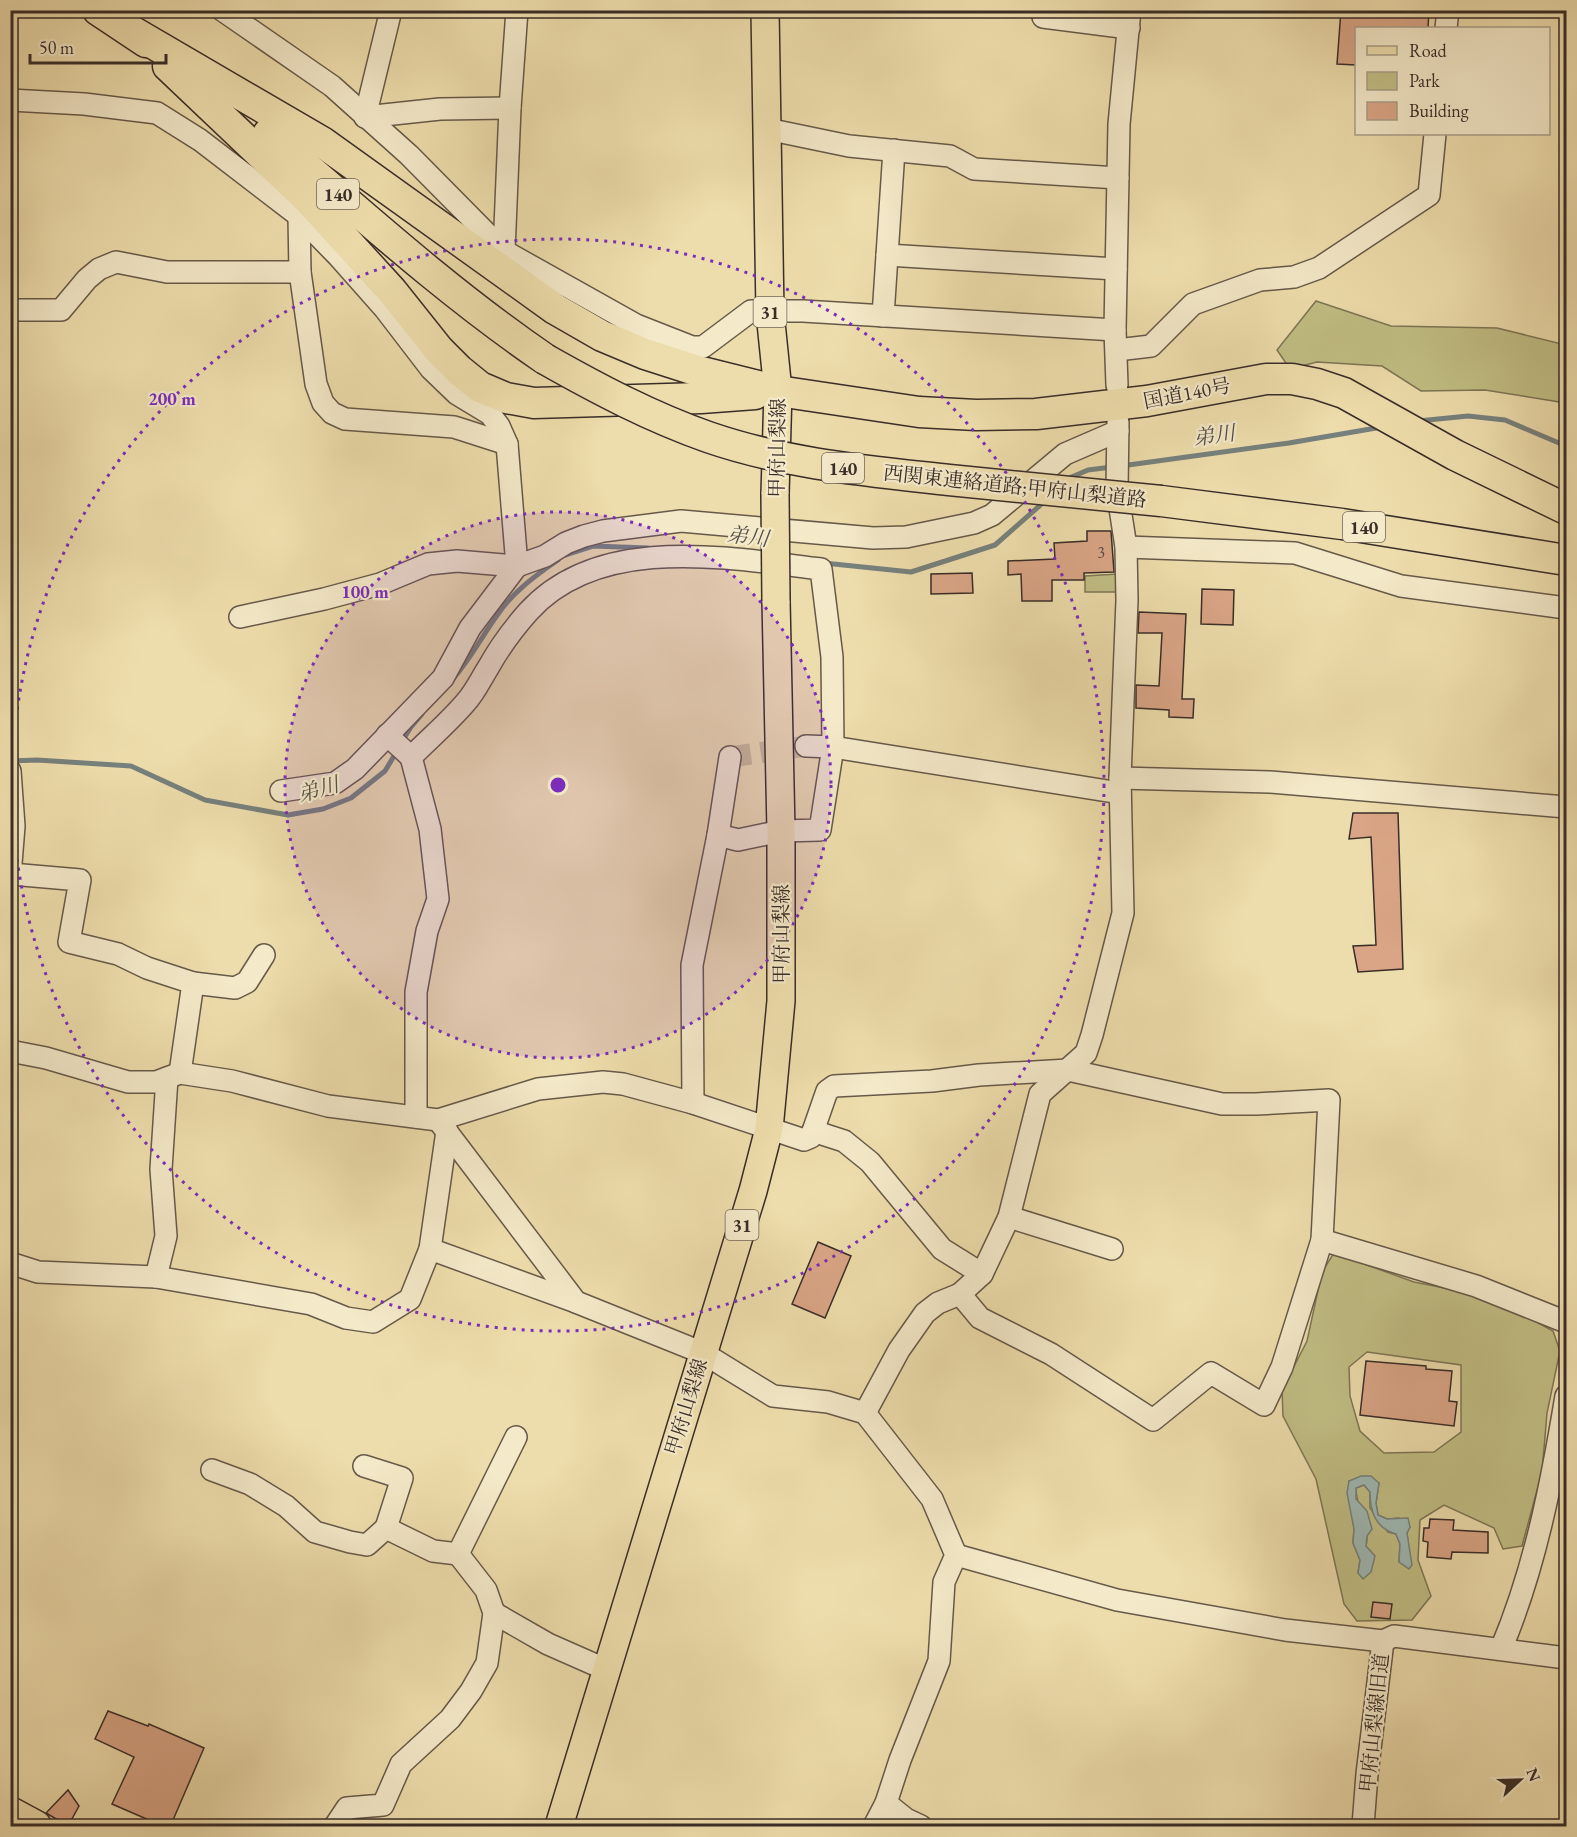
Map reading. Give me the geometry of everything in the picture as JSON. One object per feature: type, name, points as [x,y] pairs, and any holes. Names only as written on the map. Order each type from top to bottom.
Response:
[{"type":"highway","name":"西関東連絡道路;甲府山梨道路","points":[[98,10],[130,30],[259,127],[489,320],[545,359],[600,390],[655,416],[709,437],[762,453],[821,465],[1161,501],[1342,524],[1566,560]]},
{"type":"highway","points":[[130,30],[308,199],[393,291],[439,350],[480,387],[506,398],[534,403],[701,398],[778,391]]},
{"type":"highway","points":[[130,30],[322,142],[508,277],[602,336],[645,354],[698,371],[778,391]]},
{"type":"highway","name":"国道140号","points":[[778,391],[919,412],[976,415],[1036,414],[1148,401],[1266,379],[1292,379],[1344,393],[1455,455],[1566,508]]},
{"type":"highway","points":[[10,1812],[36,1827]]},
{"type":"main road","name":"甲府山梨線","points":[[559,1827],[753,1191],[769,1129],[781,1001],[781,831],[775,494],[778,391],[770,312],[765,10]]},
{"type":"street","points":[[222,10],[332,86],[409,155],[504,251],[636,325],[692,347],[702,347],[751,311],[803,311],[883,316],[1116,340],[1150,346],[1193,304],[1260,280],[1294,277],[1319,268],[1429,195],[1435,135]]},
{"type":"street","points":[[365,117],[391,10]]},
{"type":"street","points":[[504,251],[510,108],[518,10]]},
{"type":"street","points":[[1043,10],[1043,17],[1129,19],[1119,124],[1116,269],[1117,385]]},
{"type":"street","points":[[1446,27],[1448,10]]},
{"type":"street","points":[[10,100],[84,104],[157,113],[200,140],[298,216],[339,256],[385,309],[430,369],[457,394],[490,414],[499,426],[507,444],[517,566],[470,628],[443,678],[355,770],[334,783],[281,790]]},
{"type":"street","points":[[365,117],[440,109],[510,108]]},
{"type":"street","points":[[767,129],[849,146],[950,156],[974,169],[1118,178]]},
{"type":"street","points":[[883,316],[894,150]]},
{"type":"street","points":[[298,216],[300,272],[316,384],[323,403],[332,412],[345,419],[454,427],[507,444]]},
{"type":"street","points":[[887,255],[1116,269]]},
{"type":"street","points":[[10,310],[61,310],[87,279],[99,269],[116,262],[167,272],[300,272]]},
{"type":"street","points":[[240,616],[380,584],[428,564],[458,561],[517,566],[545,556],[584,536],[603,531],[681,520],[873,538],[906,537],[974,523],[992,515],[1065,454],[1118,433],[1117,489],[1126,547],[1127,600],[1120,785],[1123,913],[1086,1053],[1040,1094],[1009,1217],[982,1274],[960,1294],[938,1303],[925,1313],[899,1350],[865,1413]]},
{"type":"street","points":[[1126,547],[1295,553],[1401,586],[1566,608]]},
{"type":"street","points":[[411,757],[467,701],[494,657],[529,610],[555,589],[585,571],[609,564],[643,559],[693,556],[742,559],[821,569],[832,657],[833,747],[820,830],[781,831],[738,840],[718,835]]},
{"type":"street","points":[[387,735],[411,757],[430,829],[438,898],[426,932],[416,992],[416,1116]]},
{"type":"street","points":[[806,746],[833,747],[1120,785],[1270,782],[1566,807]]},
{"type":"street","points":[[693,1103],[692,965],[718,835],[730,757]]},
{"type":"street","points":[[10,771],[14,826],[11,875],[80,880],[69,942],[118,954],[147,968],[193,983],[235,988],[247,982],[264,955]]},
{"type":"street","points":[[156,1277],[166,1236],[161,1169],[173,1076],[193,983]]},
{"type":"street","points":[[10,1051],[46,1058],[128,1082],[156,1082],[173,1076],[232,1081],[327,1106],[416,1116],[442,1126],[576,1302]]},
{"type":"street","points":[[442,1126],[538,1089],[603,1082],[623,1084],[693,1103],[804,1140],[811,1137],[827,1091],[834,1086],[932,1082],[979,1075],[1068,1070],[1222,1104],[1329,1100],[1322,1240],[1281,1367],[1264,1405],[1211,1372],[1153,1420],[1051,1354],[980,1318],[960,1294]]},
{"type":"street","points":[[10,1263],[38,1272],[156,1277],[311,1304],[346,1318],[373,1322],[410,1299],[430,1249],[442,1126]]},
{"type":"street","points":[[813,1131],[844,1141],[870,1162],[942,1249],[982,1274]]},
{"type":"street","points":[[1009,1217],[1112,1249]]},
{"type":"street","points":[[1322,1240],[1476,1286],[1566,1322]]},
{"type":"street","points":[[430,1249],[576,1302],[703,1353],[773,1396],[828,1402],[865,1413],[933,1499],[956,1555],[944,1582],[939,1661],[900,1760],[886,1803],[874,1827]]},
{"type":"street","points":[[1501,1649],[1516,1614],[1545,1504],[1562,1454],[1566,1396]]},
{"type":"street","points":[[458,1554],[516,1437]]},
{"type":"street","points":[[212,1470],[259,1490],[286,1506],[315,1532],[367,1545],[386,1528],[402,1478],[364,1466]]},
{"type":"street","points":[[335,1827],[347,1808],[383,1805],[401,1764],[450,1719],[471,1691],[487,1663],[494,1613],[486,1590],[458,1554],[433,1551],[386,1528]]},
{"type":"street","points":[[956,1555],[1118,1600],[1285,1629],[1383,1641]]},
{"type":"street","points":[[494,1613],[548,1644],[607,1670]]},
{"type":"street","name":"甲府山梨線旧道","points":[[1363,1827],[1383,1641],[1394,1636],[1566,1658]]},
{"type":"street","points":[[886,1803],[906,1819],[921,1827]]},
{"type":"green space","points":[[1316,301],[1391,326],[1497,328],[1566,345],[1566,403],[1485,390],[1421,391],[1382,366],[1317,362],[1290,369],[1277,350]]},
{"type":"green space","points":[[1118,574],[1118,592],[1085,592],[1085,576]]},
{"type":"green space","points":[[1334,1253],[1414,1282],[1491,1297],[1553,1331],[1560,1351],[1547,1413],[1542,1472],[1522,1546],[1503,1549],[1494,1528],[1444,1505],[1420,1520],[1418,1560],[1431,1596],[1412,1620],[1357,1621],[1344,1604],[1316,1479],[1283,1416],[1282,1390],[1307,1341],[1322,1272]],"holes":[[[1367,1352],[1461,1365],[1461,1432],[1434,1452],[1384,1453],[1360,1431],[1350,1396],[1349,1367]],[[1349,1481],[1379,1483],[1376,1503],[1378,1515],[1387,1519],[1399,1518],[1410,1527],[1407,1533],[1408,1542],[1399,1562],[1400,1544],[1396,1534],[1388,1532],[1370,1508],[1370,1492],[1364,1485],[1356,1488],[1367,1535],[1358,1573],[1360,1560],[1353,1543],[1354,1529]]]},
{"type":"water","points":[[1361,1476],[1371,1476],[1379,1483],[1376,1503],[1378,1515],[1387,1519],[1408,1518],[1410,1527],[1407,1533],[1412,1565],[1409,1569],[1399,1562],[1400,1544],[1396,1534],[1383,1528],[1375,1518],[1370,1492],[1364,1485],[1356,1488],[1356,1499],[1367,1511],[1372,1529],[1367,1536],[1366,1546],[1375,1556],[1371,1572],[1363,1579],[1358,1573],[1360,1560],[1353,1543],[1354,1529],[1347,1493],[1349,1481]]},
{"type":"building","points":[[1341,10],[1429,10],[1428,27],[1355,27],[1355,65],[1337,64]]},
{"type":"building","points":[[1087,531],[1111,531],[1114,572],[1084,573],[1084,580],[1052,580],[1052,601],[1022,601],[1021,574],[1008,575],[1008,561],[1055,559],[1054,543],[1087,541]]},
{"type":"building","points":[[972,573],[973,593],[931,594],[931,574]]},
{"type":"building","points":[[1202,589],[1234,590],[1233,625],[1201,624]]},
{"type":"building","points":[[1139,612],[1186,614],[1182,699],[1194,699],[1193,718],[1169,717],[1169,710],[1136,708],[1136,685],[1159,686],[1162,633],[1138,633]]},
{"type":"building","points":[[1353,813],[1398,813],[1403,969],[1358,972],[1353,946],[1376,945],[1371,837],[1349,839]]},
{"type":"building","points":[[818,1242],[851,1256],[825,1318],[792,1304]]},
{"type":"building","points":[[1366,1361],[1426,1366],[1426,1369],[1452,1371],[1449,1401],[1457,1402],[1454,1426],[1360,1415]]},
{"type":"building","points":[[1430,1519],[1454,1520],[1453,1530],[1488,1532],[1488,1553],[1452,1552],[1451,1559],[1427,1557],[1428,1542],[1423,1541],[1424,1528],[1429,1528]]},
{"type":"building","points":[[1373,1602],[1392,1604],[1390,1619],[1371,1617]]},
{"type":"building","points":[[108,1711],[148,1726],[149,1724],[204,1748],[170,1827],[165,1827],[112,1804],[134,1757],[95,1739]]},
{"type":"building","points":[[68,1790],[79,1806],[68,1826],[46,1813]]},
{"type":"waterway","name":"弟川","points":[[1418,421],[1468,416],[1505,420],[1566,446]]},
{"type":"waterway","name":"弟川","points":[[1121,466],[1289,443],[1382,427]]},
{"type":"waterway","name":"弟川","points":[[1067,479],[1088,470],[1112,467]]},
{"type":"waterway","name":"弟川","points":[[824,563],[911,572],[995,545],[1045,501]]},
{"type":"waterway","name":"弟川","points":[[565,555],[593,546],[648,548]]},
{"type":"waterway","name":"弟川","points":[[452,680],[511,598],[558,560]]},
{"type":"waterway","name":"弟川","points":[[401,743],[422,714]]},
{"type":"waterway","name":"弟川","points":[[10,761],[37,760],[131,766],[205,800],[288,815],[323,809],[351,798],[385,771],[397,751]]},
{"type":"tunnel","points":[[730,757],[806,746]]}]
